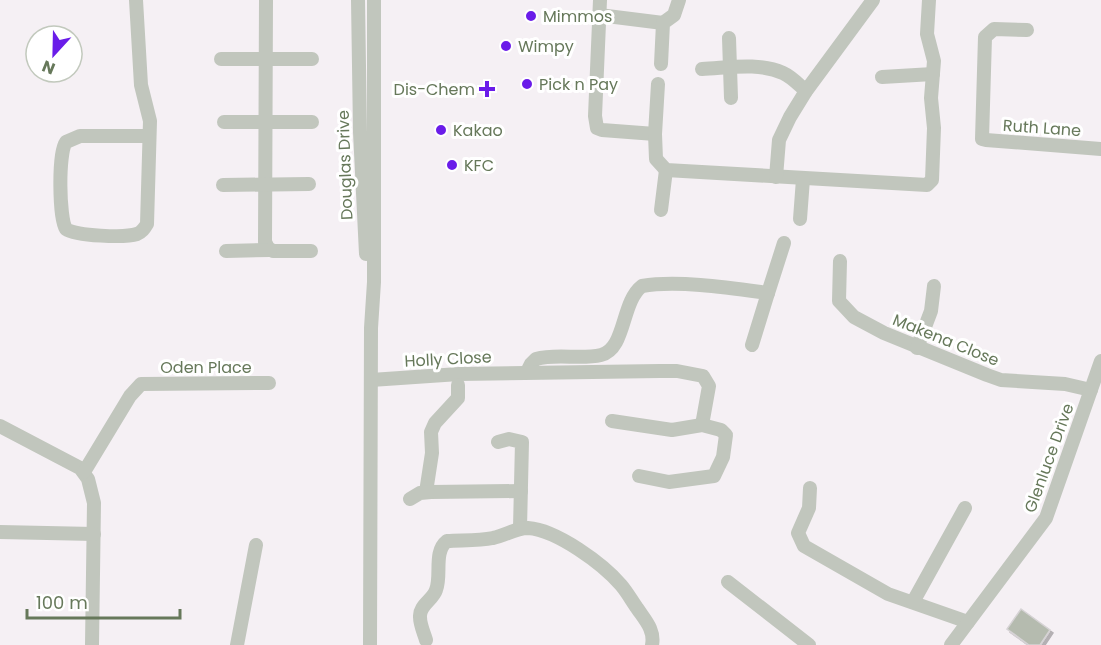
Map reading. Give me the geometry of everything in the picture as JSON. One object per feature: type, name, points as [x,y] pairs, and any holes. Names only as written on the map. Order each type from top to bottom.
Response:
[{"type":"street","points":[[136,0],[141,85],[150,117],[148,219],[143,231],[132,235],[80,235],[66,230],[62,219],[61,153],[66,142],[80,136],[149,136]]},
{"type":"street","points":[[266,0],[265,242],[270,250]]},
{"type":"street","name":"Douglas Drive","points":[[358,0],[362,183],[371,328],[370,645]]},
{"type":"street","name":"Douglas Drive","points":[[371,328],[374,282],[374,0]]},
{"type":"street","points":[[600,0],[594,116],[597,128],[655,134]]},
{"type":"street","points":[[599,15],[663,23],[674,15],[679,0]]},
{"type":"street","points":[[776,177],[781,136],[806,91],[873,0]]},
{"type":"street","points":[[658,84],[656,159],[666,170],[912,186],[929,184],[933,174],[934,157],[931,98],[934,57],[927,34],[929,0]]},
{"type":"street","points":[[661,64],[663,23]]},
{"type":"street","name":"Ruth Lane","points":[[1027,30],[994,29],[986,37],[982,139],[1101,148]]},
{"type":"street","points":[[729,38],[731,98]]},
{"type":"street","points":[[221,59],[312,59]]},
{"type":"street","points":[[702,69],[759,67],[774,70],[787,76],[806,91]]},
{"type":"street","points":[[882,77],[933,74]]},
{"type":"street","points":[[224,123],[312,122]]},
{"type":"street","points":[[661,210],[666,170]]},
{"type":"street","points":[[800,219],[803,179]]},
{"type":"street","points":[[223,185],[309,184]]},
{"type":"street","points":[[752,345],[784,243]]},
{"type":"street","points":[[226,251],[311,251]]},
{"type":"street","name":"Makena Close","points":[[840,261],[838,296],[844,308],[867,325],[918,348],[1001,380],[1065,384],[1091,390]]},
{"type":"street","points":[[527,372],[533,361],[542,357],[592,356],[609,352],[616,344],[631,299],[642,286],[653,284],[691,286],[768,293]]},
{"type":"street","points":[[918,348],[931,311],[934,286]]},
{"type":"street","name":"Glenluce Drive","points":[[951,645],[1046,518],[1101,361]]},
{"type":"street","name":"Holly Close","points":[[371,380],[527,372],[677,371],[700,374],[709,386],[702,425]]},
{"type":"street","name":"Oden Place","points":[[84,472],[130,396],[141,384],[269,383]]},
{"type":"street","points":[[426,492],[432,453],[431,432],[435,423],[458,398],[458,385]]},
{"type":"street","points":[[612,420],[672,430],[702,425],[722,430],[726,435],[723,457],[714,476],[669,482],[639,476]]},
{"type":"street","points":[[0,426],[46,449],[84,472],[88,479],[94,503],[92,645]]},
{"type":"street","points":[[498,442],[509,439],[522,442],[520,528]]},
{"type":"street","points":[[810,488],[809,508],[798,533],[804,546],[888,594],[968,622]]},
{"type":"street","points":[[410,499],[426,492],[521,491]]},
{"type":"street","points":[[913,602],[965,508]]},
{"type":"street","points":[[426,640],[420,617],[421,610],[437,589],[440,551],[443,544],[447,541],[490,539],[520,528],[545,533],[577,549],[604,568],[622,586],[650,627],[653,642]]},
{"type":"street","points":[[0,532],[94,534]]},
{"type":"street","points":[[237,645],[256,545]]},
{"type":"street","points":[[728,582],[809,645]]},
{"type":"building","points":[[1021,609],[1050,630],[1040,645],[1029,645],[1007,629]]},
{"type":"place","name":"Mimmos","points":[[531,16]]},
{"type":"place","name":"Wimpy","points":[[506,46]]},
{"type":"place","name":"Pick n Pay","points":[[527,84]]},
{"type":"place","name":"Dis-Chem","points":[[487,89]]},
{"type":"place","name":"Kakao","points":[[441,130]]},
{"type":"place","name":"KFC","points":[[452,165]]}]
